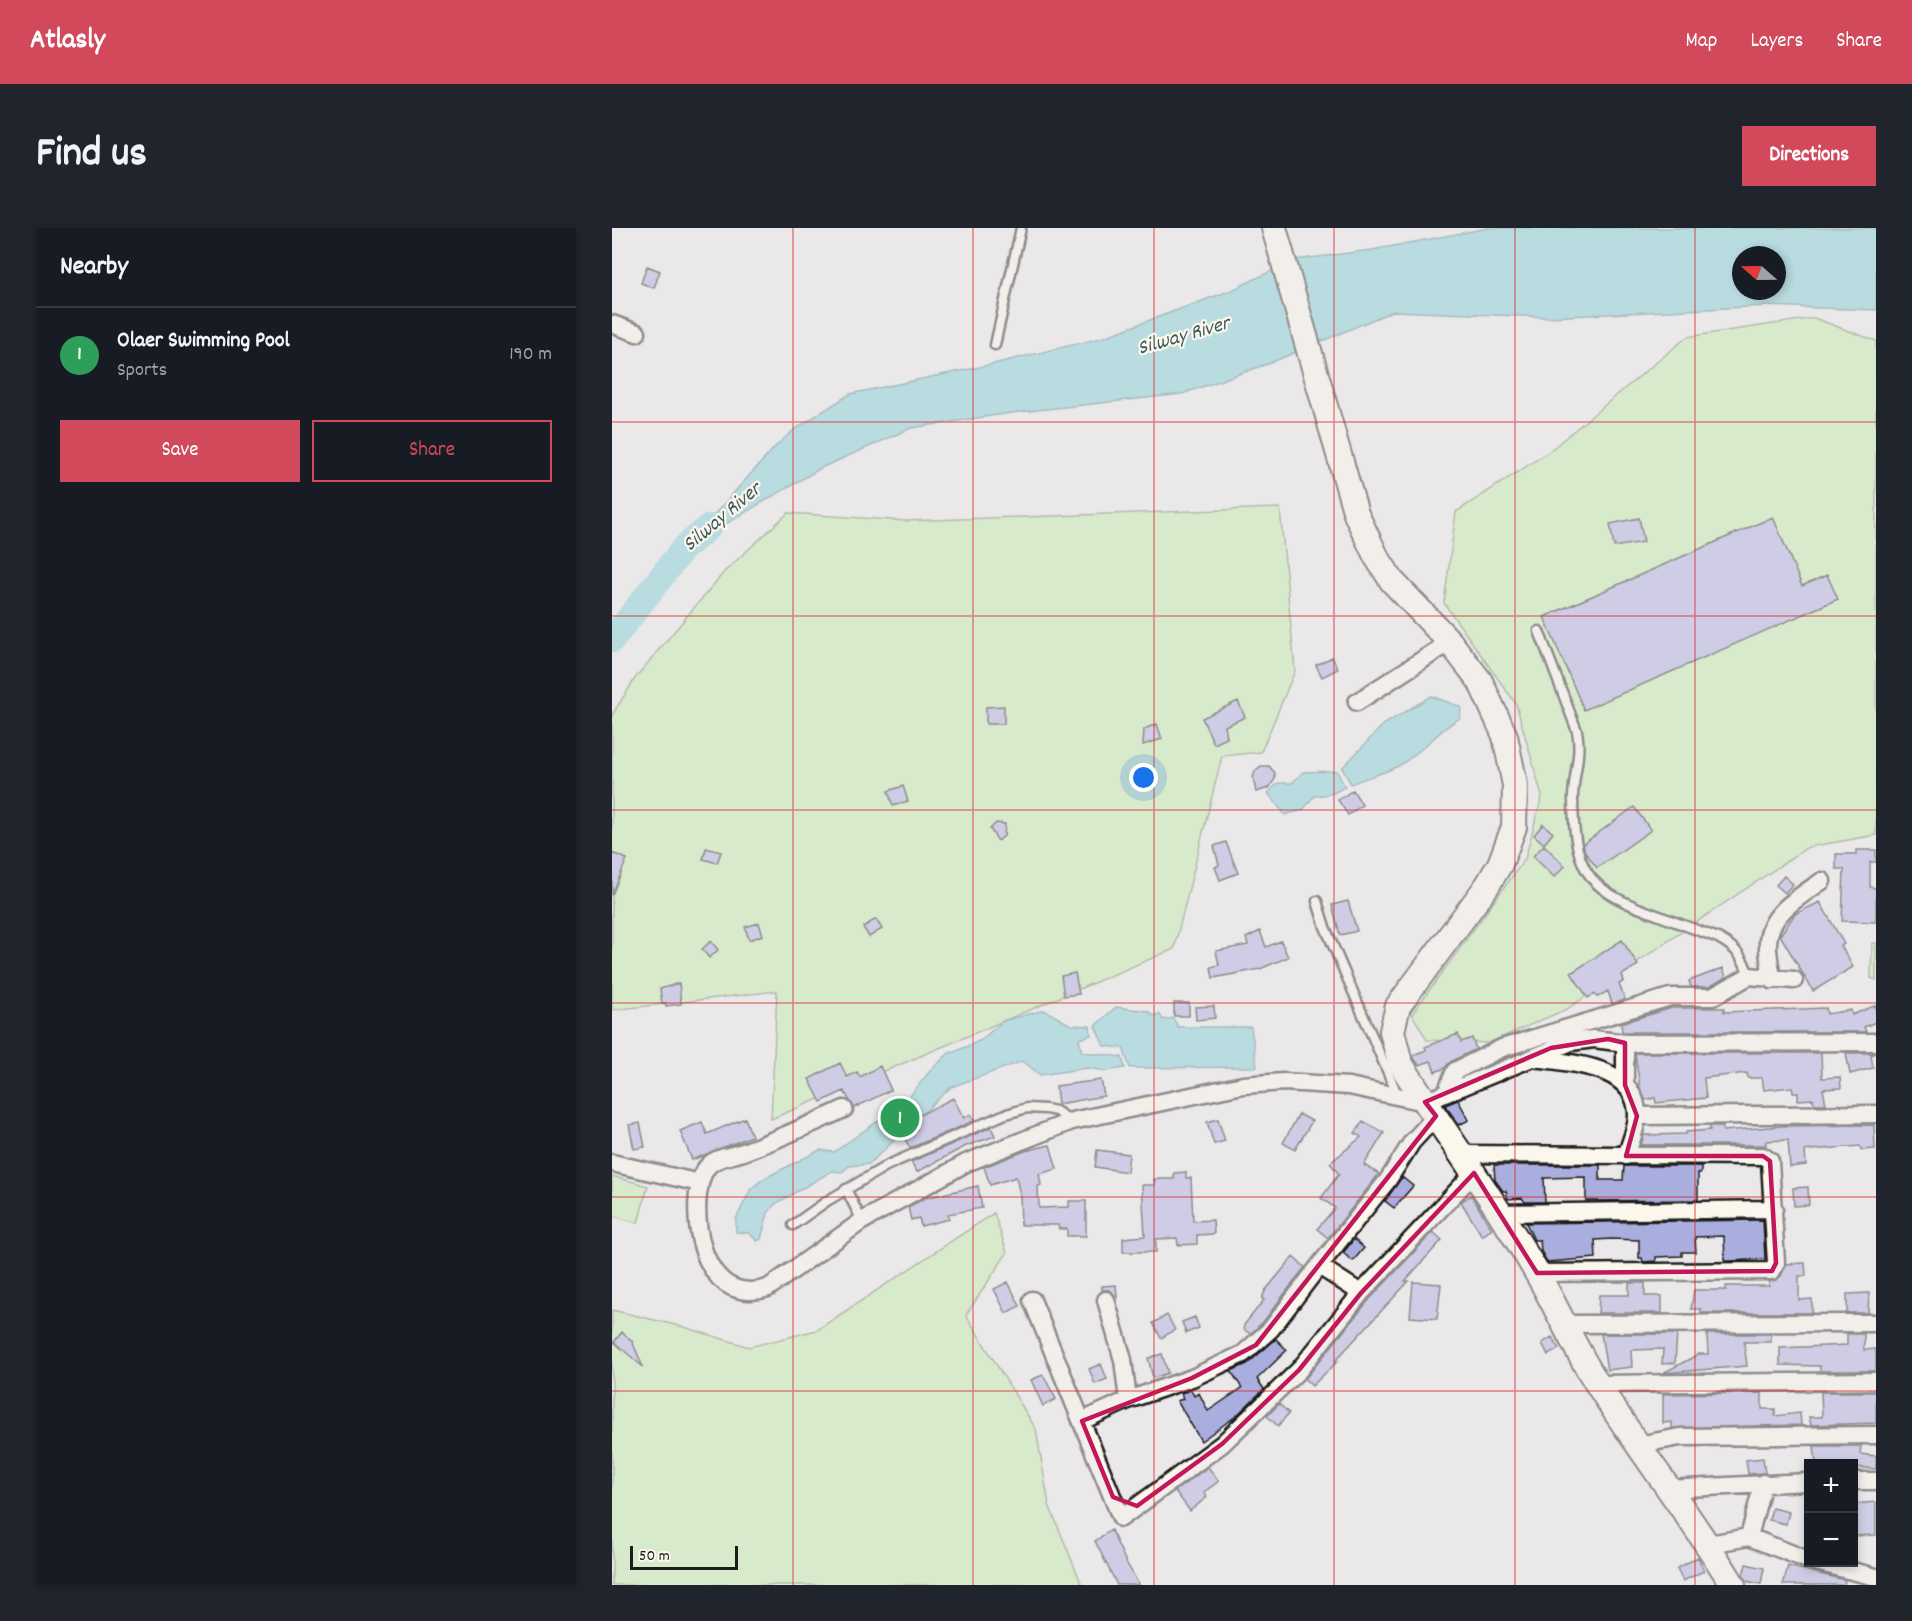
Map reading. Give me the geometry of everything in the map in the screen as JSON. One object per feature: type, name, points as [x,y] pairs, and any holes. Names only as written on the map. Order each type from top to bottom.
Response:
[{"type":"main road","points":[[1278,238],[1356,514],[1376,556],[1392,581],[1450,642],[1480,681],[1505,736],[1512,762],[1516,808],[1509,846],[1496,872],[1406,993],[1394,1018],[1392,1031],[1400,1062],[1468,1163],[1537,1273],[1597,1384],[1733,1585]]},
{"type":"street","points":[[612,324],[637,333]]},
{"type":"street","points":[[1357,702],[1450,642]]},
{"type":"street","points":[[1772,980],[1768,940],[1775,924],[1790,903],[1822,881]]},
{"type":"street","points":[[1450,1091],[1449,1085],[1455,1071],[1502,1048],[1670,997],[1712,997],[1749,976],[1772,980],[1794,980]]},
{"type":"street","points":[[1082,1421],[1128,1400],[1192,1378],[1256,1345],[1287,1310],[1388,1180],[1431,1109],[1450,1091],[1571,1042],[1594,1039],[1625,1043],[1876,1042]]},
{"type":"street","points":[[1625,1043],[1626,1085],[1632,1096],[1637,1116],[1626,1156]]},
{"type":"street","points":[[1533,1058],[1586,1067],[1610,1075],[1626,1085]]},
{"type":"street","points":[[844,1109],[742,1152],[717,1160],[703,1171],[697,1218],[702,1248],[710,1267],[720,1280],[743,1290],[757,1292],[768,1288],[862,1221],[966,1162],[1072,1121],[1244,1085],[1320,1082],[1398,1096],[1431,1109]]},
{"type":"street","points":[[1637,1116],[1876,1114]]},
{"type":"street","points":[[1032,1300],[1113,1497],[1137,1506],[1222,1444],[1299,1370],[1468,1163],[1626,1156],[1763,1156],[1768,1158],[1772,1166],[1776,1263],[1772,1271],[1537,1273]]},
{"type":"street","points":[[612,1163],[700,1183]]},
{"type":"street","points":[[1499,1213],[1774,1209]]},
{"type":"street","points":[[1319,1266],[1361,1293]]},
{"type":"street","points":[[1106,1300],[1123,1360],[1128,1400]]},
{"type":"street","points":[[1563,1324],[1876,1323]]},
{"type":"street","points":[[1597,1384],[1876,1381]]},
{"type":"street","points":[[1638,1445],[1680,1437],[1876,1435]]},
{"type":"street","points":[[1858,1481],[1876,1481]]},
{"type":"street","points":[[1667,1489],[1804,1482]]},
{"type":"street","points":[[1749,1538],[1763,1483]]},
{"type":"street","points":[[1708,1545],[1749,1538],[1804,1558]]},
{"type":"street","points":[[1833,1567],[1876,1577]]},
{"type":"lane","points":[[995,345],[1021,228]]},
{"type":"lane","points":[[1539,631],[1573,713],[1580,746],[1573,787],[1573,826],[1586,870],[1594,884],[1611,897],[1718,938],[1734,947],[1742,955],[1749,976]]},
{"type":"lane","points":[[1317,901],[1325,927],[1398,1096]]},
{"type":"lane","points":[[793,1225],[846,1189],[888,1165],[1011,1113],[1027,1108],[1046,1108],[1072,1121]]},
{"type":"lane","points":[[846,1189],[862,1221]]},
{"type":"highlighted area","points":[[1608,1039],[1625,1043],[1625,1085],[1637,1116],[1626,1156],[1763,1156],[1770,1161],[1776,1263],[1772,1271],[1537,1273],[1474,1173],[1361,1293],[1299,1370],[1222,1444],[1137,1506],[1113,1497],[1082,1421],[1192,1378],[1256,1345],[1436,1116],[1425,1102],[1551,1048]]},
{"type":"green space","points":[[1814,318],[1876,341],[1876,835],[1808,847],[1567,1009],[1488,1043],[1427,1040],[1412,1014],[1525,859],[1542,796],[1516,704],[1444,603],[1456,512],[1547,453],[1687,337]]},
{"type":"green space","points":[[1280,508],[1295,671],[1261,752],[1222,756],[1174,949],[771,1119],[777,991],[612,1010],[612,715],[636,677],[725,571],[788,513],[906,521]]},
{"type":"green space","points":[[1872,943],[1876,943],[1876,980],[1871,978]]},
{"type":"green space","points":[[612,1176],[648,1186],[638,1223],[612,1216]]},
{"type":"green space","points":[[994,1213],[1007,1253],[966,1315],[1036,1429],[1049,1505],[1082,1585],[612,1585],[612,1310],[684,1327],[749,1347],[817,1330]]},
{"type":"water","points":[[1488,228],[1876,228],[1876,310],[1767,306],[1548,317],[1393,311],[1270,363],[1182,394],[1011,413],[911,428],[821,468],[683,549],[777,445],[795,429],[850,394],[989,365],[1101,338],[1232,290],[1294,260],[1372,250]]},
{"type":"water","points":[[1431,696],[1461,707],[1460,718],[1400,765],[1351,784],[1342,768],[1383,725]]},
{"type":"water","points":[[1337,771],[1345,787],[1331,794],[1314,796],[1303,810],[1285,815],[1268,793],[1278,783],[1292,783],[1303,772]]},
{"type":"water","points":[[1116,1007],[1148,1011],[1153,1016],[1159,1014],[1163,1020],[1173,1018],[1178,1027],[1251,1027],[1257,1067],[1130,1068],[1123,1048],[1104,1046],[1095,1026]]},
{"type":"water","points":[[1044,1010],[1071,1025],[1090,1026],[1091,1035],[1079,1039],[1082,1052],[1122,1057],[1125,1068],[1106,1071],[1087,1068],[1040,1075],[1023,1061],[951,1087],[869,1164],[849,1166],[842,1172],[832,1171],[775,1204],[768,1213],[761,1239],[757,1241],[749,1233],[736,1232],[736,1219],[751,1189],[763,1179],[820,1150],[834,1152],[906,1101],[929,1072],[951,1051],[952,1053],[981,1040],[1003,1021]]},
{"type":"building","points":[[647,266],[660,271],[654,288],[641,283]]},
{"type":"building","points":[[1773,517],[1802,586],[1827,575],[1838,599],[1584,710],[1544,617]]},
{"type":"building","points":[[1639,518],[1644,542],[1614,547],[1610,524]]},
{"type":"building","points":[[1332,657],[1338,669],[1322,677],[1316,665]]},
{"type":"building","points":[[1238,701],[1245,717],[1225,726],[1227,738],[1214,744],[1202,718]]},
{"type":"building","points":[[1004,706],[1004,724],[986,724],[986,707]]},
{"type":"building","points":[[1157,724],[1162,739],[1143,745],[1144,729]]},
{"type":"building","points":[[1261,766],[1269,766],[1275,773],[1275,779],[1269,788],[1256,792],[1253,778],[1255,771]]},
{"type":"building","points":[[903,786],[908,801],[893,806],[888,791]]},
{"type":"building","points":[[1353,790],[1362,805],[1348,815],[1338,800]]},
{"type":"building","points":[[1634,807],[1651,830],[1597,868],[1585,852],[1583,844]]},
{"type":"building","points":[[996,823],[1005,824],[1004,836],[998,841],[990,829]]},
{"type":"building","points":[[1543,824],[1553,833],[1544,844],[1534,835]]},
{"type":"building","points":[[1226,842],[1238,873],[1220,880],[1215,867],[1219,865],[1214,846]]},
{"type":"building","points":[[1544,845],[1565,866],[1554,877],[1533,856]]},
{"type":"building","points":[[706,848],[721,852],[717,863],[703,859]]},
{"type":"building","points":[[1857,850],[1876,850],[1876,862],[1870,862],[1870,887],[1876,888],[1876,922],[1842,921],[1844,869],[1836,869],[1836,854],[1857,854]]},
{"type":"building","points":[[612,853],[627,859],[612,895]]},
{"type":"building","points":[[1784,876],[1793,884],[1785,893],[1776,885]]},
{"type":"building","points":[[1348,901],[1357,931],[1340,935],[1332,905]]},
{"type":"building","points":[[1820,902],[1844,944],[1841,946],[1853,967],[1813,991],[1780,935],[1795,914]]},
{"type":"building","points":[[876,919],[882,929],[869,937],[863,927]]},
{"type":"building","points":[[759,923],[763,935],[749,940],[745,927]]},
{"type":"building","points":[[1260,931],[1266,947],[1281,941],[1288,957],[1260,969],[1213,978],[1211,967],[1219,965],[1216,951],[1248,945],[1246,938]]},
{"type":"building","points":[[1622,940],[1638,965],[1622,975],[1624,981],[1619,984],[1625,1000],[1612,1004],[1608,991],[1597,997],[1594,994],[1588,998],[1571,973]]},
{"type":"building","points":[[711,941],[718,950],[709,958],[702,949]]},
{"type":"building","points":[[1723,968],[1726,977],[1709,987],[1691,987],[1689,981]]},
{"type":"building","points":[[1075,973],[1079,994],[1064,996],[1061,976]]},
{"type":"building","points":[[679,983],[681,1004],[666,1006],[666,1003],[662,1003],[660,989]]},
{"type":"building","points":[[1174,1003],[1189,1003],[1189,1016],[1174,1016]]},
{"type":"building","points":[[1876,1005],[1876,1022],[1864,1027],[1866,1032],[1622,1032],[1621,1023],[1672,1008],[1724,1008],[1724,1012],[1826,1008],[1827,1014],[1851,1010],[1852,1015]]},
{"type":"building","points":[[1214,1006],[1215,1018],[1196,1020],[1195,1007]]},
{"type":"building","points":[[1458,1034],[1461,1042],[1472,1038],[1476,1049],[1450,1062],[1445,1068],[1435,1072],[1431,1061],[1419,1065],[1413,1057],[1426,1050],[1425,1047]]},
{"type":"building","points":[[1635,1053],[1821,1053],[1822,1078],[1840,1077],[1841,1088],[1823,1089],[1826,1104],[1814,1104],[1813,1099],[1798,1100],[1798,1093],[1793,1093],[1792,1087],[1764,1090],[1762,1078],[1748,1078],[1747,1073],[1704,1078],[1706,1098],[1656,1103],[1655,1098],[1645,1100],[1640,1088]]},
{"type":"building","points":[[1846,1053],[1875,1053],[1871,1055],[1873,1068],[1850,1074]]},
{"type":"building","points":[[840,1063],[847,1077],[857,1072],[860,1077],[880,1066],[891,1090],[854,1108],[844,1091],[821,1102],[809,1079]]},
{"type":"building","points":[[1101,1080],[1104,1096],[1058,1104],[1056,1086]]},
{"type":"building","points":[[953,1098],[964,1118],[971,1114],[974,1121],[910,1148],[904,1137],[917,1129],[912,1119]]},
{"type":"building","points":[[1458,1100],[1469,1120],[1459,1125],[1445,1105]]},
{"type":"building","points":[[1299,1114],[1312,1121],[1295,1150],[1283,1143]]},
{"type":"building","points":[[745,1118],[752,1136],[692,1160],[680,1131],[702,1122],[707,1134]]},
{"type":"building","points":[[1218,1119],[1225,1141],[1214,1144],[1207,1122]]},
{"type":"building","points":[[1363,1121],[1384,1133],[1364,1165],[1379,1174],[1328,1238],[1317,1229],[1335,1208],[1321,1198],[1339,1174],[1330,1163],[1361,1137],[1355,1133]]},
{"type":"building","points":[[640,1123],[645,1147],[634,1149],[629,1125]]},
{"type":"building","points":[[1874,1125],[1875,1149],[1861,1150],[1860,1146],[1805,1151],[1806,1165],[1790,1167],[1788,1140],[1766,1141],[1766,1145],[1641,1145],[1644,1135],[1686,1134],[1686,1132],[1710,1130],[1710,1126],[1723,1126],[1723,1131],[1782,1126]]},
{"type":"building","points":[[991,1127],[995,1136],[966,1146],[917,1172],[911,1162]]},
{"type":"building","points":[[1050,1145],[1057,1169],[1039,1174],[1041,1185],[1038,1186],[1039,1208],[1069,1207],[1069,1201],[1086,1201],[1086,1236],[1067,1236],[1067,1229],[1059,1229],[1058,1225],[1021,1225],[1020,1195],[1016,1177],[990,1185],[984,1167],[1025,1151]]},
{"type":"building","points":[[1097,1150],[1129,1154],[1127,1172],[1095,1167]]},
{"type":"building","points":[[1494,1165],[1600,1165],[1600,1180],[1623,1180],[1624,1166],[1701,1166],[1701,1173],[1698,1173],[1698,1200],[1586,1201],[1586,1177],[1544,1178],[1545,1202],[1525,1202],[1522,1198],[1508,1199],[1506,1191],[1503,1191],[1495,1180]]},
{"type":"building","points":[[1186,1172],[1186,1178],[1191,1178],[1193,1221],[1213,1220],[1214,1234],[1197,1235],[1197,1244],[1178,1245],[1177,1238],[1156,1239],[1156,1252],[1123,1252],[1123,1238],[1145,1236],[1142,1185],[1155,1185],[1154,1179],[1174,1179],[1174,1173]]},
{"type":"building","points":[[1402,1177],[1413,1186],[1394,1208],[1385,1201]]},
{"type":"building","points":[[978,1186],[982,1208],[948,1214],[949,1219],[921,1226],[919,1218],[911,1220],[908,1207],[925,1198]]},
{"type":"building","points":[[1808,1187],[1809,1205],[1794,1206],[1793,1188]]},
{"type":"building","points":[[1471,1195],[1492,1229],[1482,1236],[1461,1202]]},
{"type":"building","points":[[1763,1220],[1765,1259],[1730,1261],[1725,1261],[1724,1236],[1695,1237],[1696,1252],[1682,1252],[1682,1256],[1656,1257],[1656,1261],[1643,1262],[1642,1258],[1639,1258],[1639,1240],[1612,1239],[1595,1240],[1596,1258],[1547,1262],[1541,1251],[1540,1240],[1534,1240],[1526,1223]]},
{"type":"building","points":[[1433,1232],[1442,1240],[1405,1281],[1409,1281],[1335,1361],[1338,1361],[1312,1386],[1305,1379],[1369,1300]]},
{"type":"building","points":[[1354,1239],[1364,1248],[1353,1261],[1343,1253]]},
{"type":"building","points":[[1293,1257],[1305,1267],[1263,1322],[1250,1334],[1244,1329],[1244,1325],[1264,1300],[1262,1299],[1265,1291]]},
{"type":"building","points":[[1805,1263],[1806,1276],[1799,1276],[1799,1300],[1812,1299],[1812,1313],[1701,1313],[1701,1309],[1691,1309],[1694,1290],[1726,1290],[1726,1286],[1769,1286],[1769,1282],[1781,1276],[1786,1264]]},
{"type":"building","points":[[1008,1282],[1020,1306],[1006,1313],[994,1289]]},
{"type":"building","points":[[1413,1282],[1441,1284],[1437,1319],[1410,1317]]},
{"type":"building","points":[[1629,1283],[1645,1283],[1645,1296],[1662,1296],[1662,1313],[1598,1313],[1599,1295],[1629,1295]]},
{"type":"building","points":[[1116,1285],[1117,1297],[1109,1290],[1102,1290],[1102,1286]]},
{"type":"building","points":[[1869,1293],[1868,1313],[1847,1313],[1847,1294]]},
{"type":"building","points":[[1167,1315],[1175,1330],[1161,1338],[1153,1323]]},
{"type":"building","points":[[1195,1317],[1199,1328],[1186,1333],[1182,1322]]},
{"type":"building","points":[[622,1332],[632,1341],[643,1367],[614,1342]]},
{"type":"building","points":[[1601,1334],[1677,1334],[1675,1363],[1662,1364],[1663,1349],[1631,1350],[1632,1367],[1607,1370]]},
{"type":"building","points":[[1707,1334],[1771,1334],[1771,1342],[1744,1342],[1747,1366],[1663,1373],[1699,1354],[1708,1354]]},
{"type":"building","points":[[1847,1334],[1864,1334],[1864,1350],[1876,1349],[1876,1371],[1820,1371],[1820,1366],[1780,1365],[1780,1348],[1847,1345]]},
{"type":"building","points":[[1552,1337],[1559,1349],[1548,1355],[1542,1343]]},
{"type":"building","points":[[1276,1339],[1287,1350],[1257,1379],[1264,1389],[1236,1416],[1201,1441],[1177,1401],[1183,1399],[1181,1393],[1191,1390],[1194,1396],[1199,1393],[1208,1411],[1242,1388],[1231,1371],[1247,1364]]},
{"type":"building","points":[[1162,1354],[1168,1373],[1153,1378],[1148,1358]]},
{"type":"building","points":[[1101,1364],[1107,1379],[1095,1384],[1089,1369]]},
{"type":"building","points":[[1043,1375],[1056,1399],[1043,1406],[1031,1380]]},
{"type":"building","points":[[1821,1392],[1876,1392],[1876,1423],[1811,1425],[1809,1417],[1822,1417]]},
{"type":"building","points":[[1762,1393],[1762,1409],[1775,1409],[1775,1416],[1800,1413],[1801,1425],[1672,1428],[1672,1422],[1663,1423],[1663,1394]]},
{"type":"building","points":[[1279,1404],[1289,1413],[1278,1426],[1267,1416]]},
{"type":"building","points":[[1814,1446],[1861,1446],[1860,1454],[1876,1456],[1876,1469],[1858,1467],[1858,1459],[1815,1459]]},
{"type":"building","points":[[1763,1458],[1765,1473],[1748,1474],[1746,1460]]},
{"type":"building","points":[[1208,1467],[1219,1481],[1204,1492],[1207,1497],[1190,1511],[1175,1491]]},
{"type":"building","points":[[1876,1502],[1876,1535],[1858,1536],[1858,1504]]},
{"type":"building","points":[[1772,1508],[1789,1512],[1786,1524],[1769,1520]]},
{"type":"building","points":[[1111,1530],[1139,1585],[1117,1585],[1095,1541]]},
{"type":"building","points":[[1698,1557],[1704,1571],[1683,1581],[1677,1568]]},
{"type":"building","points":[[1746,1564],[1764,1568],[1761,1584],[1746,1581],[1743,1575]]},
{"type":"building","points":[[1788,1566],[1845,1580],[1844,1585],[1783,1585]]},
{"type":"waterway","name":"Silway River","points":[[612,640],[683,549],[709,527]]},
{"type":"place","name":"Olaer Swimming Pool","points":[[900,1118]]}]
